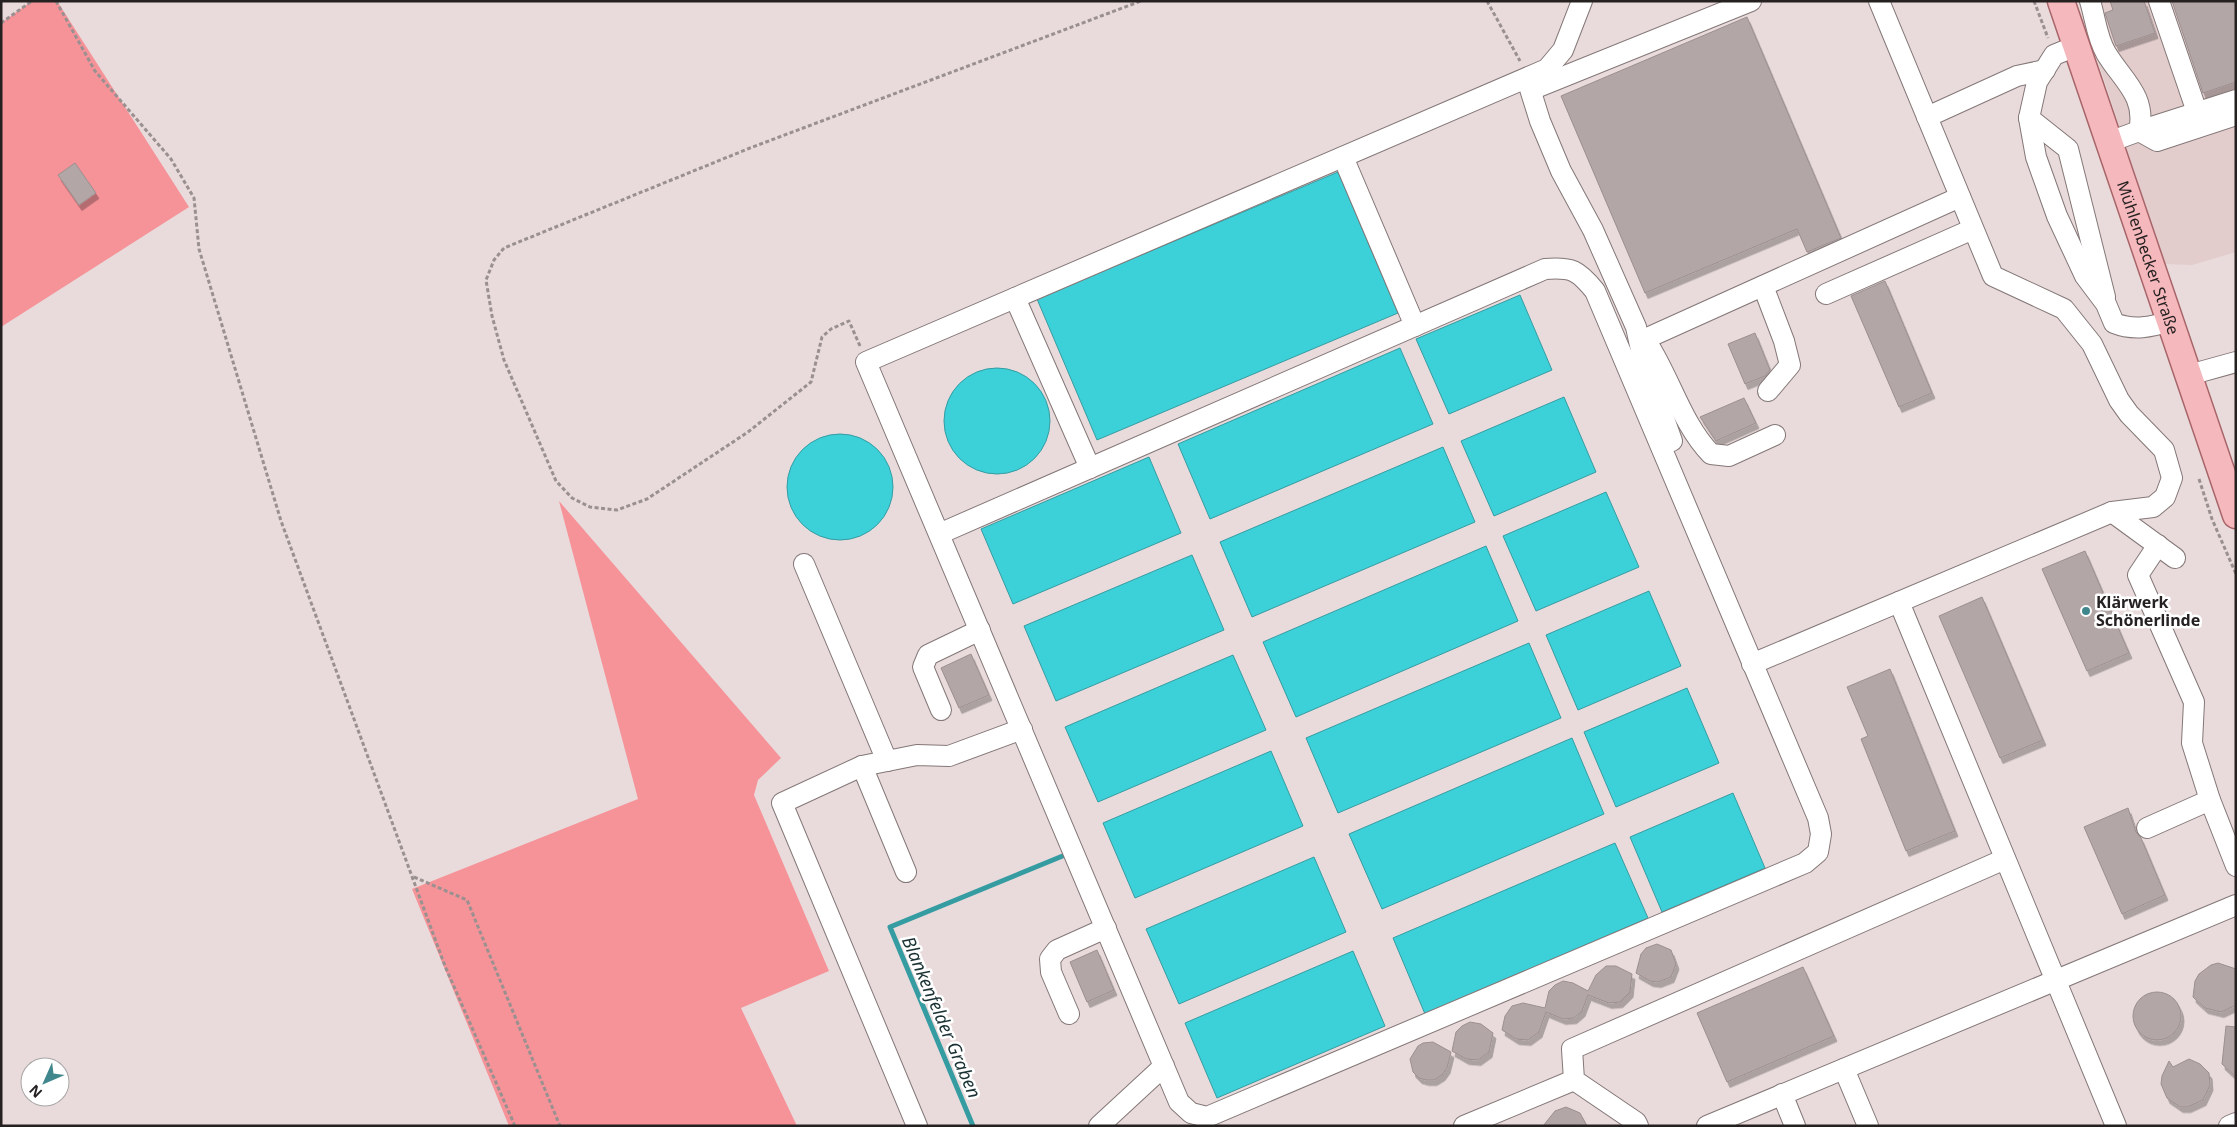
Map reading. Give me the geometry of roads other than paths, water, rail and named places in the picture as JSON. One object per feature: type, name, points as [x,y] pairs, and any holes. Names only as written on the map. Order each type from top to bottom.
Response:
[{"type":"main road","name":"Mühlenbecker Straße","points":[[2061,1],[2236,515]]},
{"type":"lane","points":[[1530,83],[1548,69],[1563,50],[1582,1]]},
{"type":"lane","points":[[939,534],[1545,269],[1562,268],[1582,274],[1595,291],[1818,818],[1821,834],[1818,852],[1805,863],[1207,1117],[1191,1112],[1179,1102],[866,362],[1343,157],[1530,83],[1751,1]]},
{"type":"lane","points":[[1752,664],[2112,512],[2153,507],[2165,497],[2172,478],[2164,450],[2118,400],[2092,344],[2064,309],[1993,276],[1879,1]]},
{"type":"lane","points":[[2090,1],[2105,51],[2136,95],[2142,119],[2139,131]]},
{"type":"lane","points":[[2159,1],[2197,112]]},
{"type":"lane","points":[[2076,46],[2054,55],[2037,82],[2029,118],[2036,157],[2057,216],[2085,276],[2106,304]]},
{"type":"lane","points":[[1927,117],[2018,76],[2045,70]]},
{"type":"lane","points":[[1530,83],[1540,121],[1561,171],[1593,230],[1640,333],[1656,356],[1696,439],[1710,454],[1729,456],[1775,435]]},
{"type":"lane","points":[[2109,142],[2236,100]]},
{"type":"lane","points":[[2139,131],[2157,141],[2236,115]]},
{"type":"lane","points":[[2029,118],[2068,149],[2106,304],[2114,323],[2126,328],[2150,328],[2171,321]]},
{"type":"lane","points":[[1343,157],[1415,326]]},
{"type":"lane","points":[[1640,333],[1763,286],[1960,197]]},
{"type":"lane","points":[[1826,294],[1973,229]]},
{"type":"lane","points":[[1763,286],[1784,341],[1790,365],[1768,391]]},
{"type":"lane","points":[[1015,298],[1090,468]]},
{"type":"lane","points":[[1640,333],[1643,359],[1677,454],[1678,487]]},
{"type":"lane","points":[[2189,375],[2236,362]]},
{"type":"lane","points":[[2112,512],[2176,558]]},
{"type":"lane","points":[[2158,545],[2138,575],[2194,702],[2192,743],[2210,800],[2236,866]]},
{"type":"lane","points":[[804,564],[887,761]]},
{"type":"lane","points":[[1899,602],[2116,1126]]},
{"type":"lane","points":[[941,710],[923,667],[928,655],[980,630]]},
{"type":"lane","points":[[917,1126],[782,803],[862,766],[917,755],[949,756],[1022,729]]},
{"type":"lane","points":[[862,766],[906,872]]},
{"type":"lane","points":[[2147,828],[2210,800]]},
{"type":"lane","points":[[1574,1080],[1572,1049],[2005,859]]},
{"type":"lane","points":[[1707,1126],[2236,905]]},
{"type":"lane","points":[[1069,1014],[1050,972],[1050,960],[1057,950],[1106,928]]},
{"type":"lane","points":[[1099,1126],[1164,1066]]},
{"type":"lane","points":[[1844,1069],[1868,1126]]},
{"type":"lane","points":[[1464,1126],[1574,1080]]},
{"type":"lane","points":[[1574,1080],[1636,1122],[1638,1126]]},
{"type":"lane","points":[[1782,1094],[1795,1126]]},
{"type":"lane","points":[[2229,1126],[2236,1123]]},
{"type":"water","points":[[1338,172],[1398,313],[1097,440],[1037,299]]},
{"type":"water","points":[[1520,295],[1552,370],[1449,414],[1416,339]]},
{"type":"water","points":[[1400,348],[1433,424],[1210,519],[1178,444]]},
{"type":"water","points":[[997,368],[1017,372],[1034,384],[1046,401],[1050,421],[1046,441],[1034,458],[1017,470],[997,474],[977,470],[960,458],[948,441],[944,421],[948,401],[960,384],[977,372]]},
{"type":"water","points":[[1564,397],[1596,472],[1494,516],[1461,441]]},
{"type":"water","points":[[840,434],[860,438],[877,450],[889,467],[893,487],[889,507],[877,524],[860,536],[840,540],[820,536],[803,524],[791,507],[787,487],[791,467],[803,450],[820,438]]},
{"type":"water","points":[[1443,447],[1475,522],[1252,617],[1220,542]]},
{"type":"water","points":[[1149,457],[1181,533],[1013,604],[981,529]]},
{"type":"water","points":[[1606,492],[1639,567],[1536,611],[1503,536]]},
{"type":"water","points":[[1486,546],[1518,621],[1296,717],[1263,642]]},
{"type":"water","points":[[1192,555],[1224,630],[1056,701],[1024,626]]},
{"type":"water","points":[[1649,591],[1681,666],[1578,710],[1546,635]]},
{"type":"water","points":[[1529,643],[1561,718],[1338,813],[1306,738]]},
{"type":"water","points":[[1233,655],[1266,730],[1098,802],[1065,727]]},
{"type":"water","points":[[1687,688],[1719,763],[1616,807],[1584,732]]},
{"type":"water","points":[[1572,738],[1604,814],[1382,909],[1349,834]]},
{"type":"water","points":[[1271,751],[1303,826],[1135,898],[1103,823]]},
{"type":"water","points":[[1733,793],[1765,868],[1662,912],[1630,837]]},
{"type":"water","points":[[1615,843],[1648,918],[1425,1014],[1393,938]]},
{"type":"water","points":[[1314,857],[1346,932],[1179,1004],[1146,929]]},
{"type":"water","points":[[1353,951],[1385,1026],[1217,1098],[1185,1023]]},
{"type":"waterway","name":"Blankenfelder Graben","points":[[973,1126],[890,927],[1065,855]]},
{"type":"place","name":"Klärwerk Schönerlinde","points":[[2086,611]]}]
